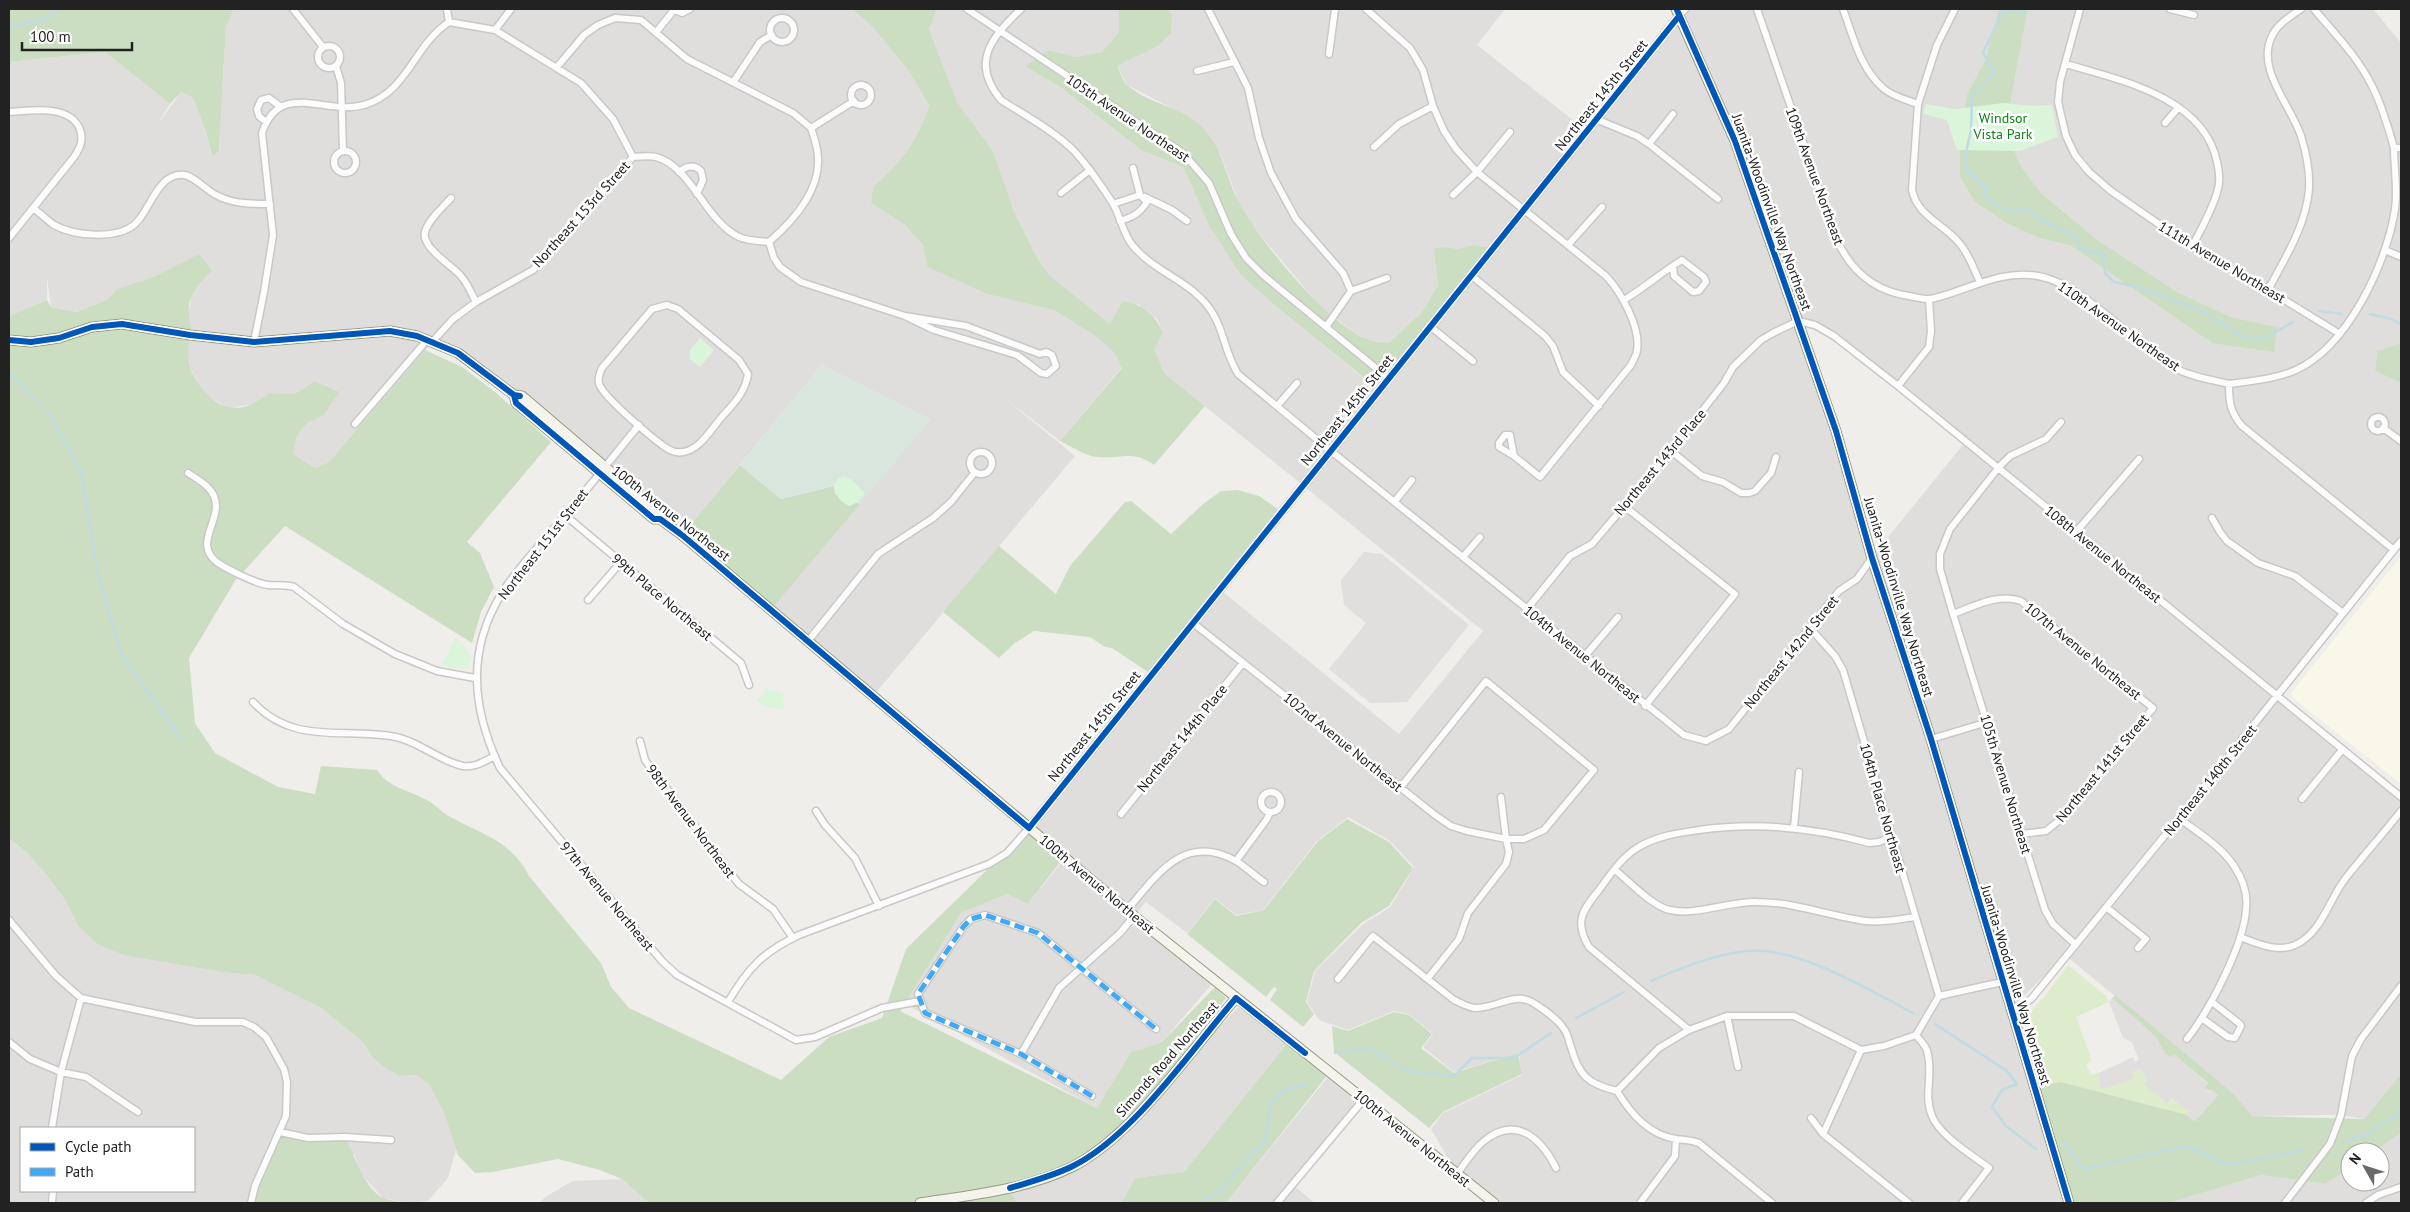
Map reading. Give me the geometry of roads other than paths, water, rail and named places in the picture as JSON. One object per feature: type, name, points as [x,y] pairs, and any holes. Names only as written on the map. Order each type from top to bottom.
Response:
[{"type":"main road","name":"Juanita-Woodinville Way Northeast","points":[[1678,13],[1735,141],[1836,431],[1872,558],[1931,739],[2010,1010],[2069,1203]]},
{"type":"main road","name":"100th Avenue Northeast","points":[[9,340],[31,342],[59,338],[92,327],[122,324],[190,335],[254,342],[390,331],[430,340],[475,364],[514,395],[522,396],[603,469],[654,519],[660,519],[808,641],[1130,913],[1494,1203]]},
{"type":"main road","name":"Simonds Road Northeast","points":[[920,1203],[1010,1188],[1042,1179],[1073,1166],[1115,1136],[1136,1117],[1236,998]]},
{"type":"street","points":[[293,9],[323,47]]},
{"type":"street","points":[[447,9],[449,22]]},
{"type":"street","points":[[495,30],[511,9]]},
{"type":"street","points":[[657,31],[674,10],[682,13],[690,9]]},
{"type":"street","name":"105th Avenue Northeast","points":[[967,9],[1183,153],[1209,182],[1231,234],[1246,258],[1388,378]]},
{"type":"street","points":[[998,31],[1020,9]]},
{"type":"street","points":[[1208,9],[1248,88],[1259,138],[1271,173],[1296,219],[1343,272],[1351,291]]},
{"type":"street","points":[[1329,54],[1335,9]]},
{"type":"street","points":[[1366,9],[1410,48],[1423,70],[1433,106],[1444,131],[1456,149],[1477,172],[1606,276],[1618,288],[1636,334],[1637,352],[1631,365],[1540,477],[1514,456]]},
{"type":"street","name":"Northeast 145th Street","points":[[728,1002],[750,968],[772,949],[793,938],[994,862],[1008,853],[1388,378],[1598,120],[1678,13],[1686,9]]},
{"type":"street","name":"109th Avenue Northeast","points":[[1757,9],[1843,253],[1856,270],[1874,285],[1893,294],[1930,300],[1980,282]]},
{"type":"street","points":[[1843,9],[1859,55],[1874,78],[1883,88],[1918,104]]},
{"type":"street","points":[[1955,9],[1937,45],[1918,104],[1912,190],[1914,200],[1921,211],[1949,232],[1962,246],[1980,282]]},
{"type":"street","points":[[2080,9],[2066,64],[2127,82],[2154,94],[2178,108],[2196,122],[2215,150],[2219,169],[2219,187],[2192,248]]},
{"type":"street","points":[[2170,9],[2194,15]]},
{"type":"street","points":[[2268,290],[2299,234],[2309,190],[2307,165],[2301,136],[2269,66],[2268,49],[2273,34],[2284,21],[2301,9]]},
{"type":"street","points":[[2314,9],[2359,64],[2372,86],[2382,110],[2394,148],[2396,208],[2385,250],[2361,302],[2340,334],[2296,370],[2261,380],[2229,384],[2229,406],[2242,426],[2394,550]]},
{"type":"street","points":[[449,22],[495,30],[581,83],[597,98],[613,119],[633,156],[656,156],[668,163],[679,172],[724,226],[737,236],[751,241],[769,242],[794,218],[816,177],[818,157],[811,128],[793,113],[734,81],[687,59],[657,31],[641,20],[614,18],[598,25],[584,35],[557,67]]},
{"type":"street","points":[[254,342],[273,235],[262,133],[266,122],[275,110],[300,101],[343,108],[372,102],[389,92],[399,83],[426,42],[449,22]]},
{"type":"street","name":"104th Avenue Northeast","points":[[998,31],[986,58],[986,73],[992,88],[1001,100],[1075,152],[1113,204],[1125,235],[1146,260],[1196,293],[1207,305],[1224,335],[1230,361],[1238,374],[1645,706],[1684,735],[1706,741]]},
{"type":"street","points":[[734,81],[760,42],[772,35]]},
{"type":"street","points":[[336,66],[328,68],[319,63],[317,56],[323,47],[330,45],[337,49],[340,56],[336,66],[341,84],[343,108],[343,151]]},
{"type":"street","points":[[1197,71],[1234,62]]},
{"type":"street","name":"111th Avenue Northeast","points":[[2066,64],[2060,82],[2058,102],[2060,117],[2075,155],[2089,172],[2111,191],[2192,248],[2268,290],[2340,334]]},
{"type":"street","points":[[266,122],[258,113],[258,104],[261,100],[269,98],[281,107]]},
{"type":"street","points":[[811,128],[854,102]]},
{"type":"street","points":[[1374,147],[1399,124],[1433,106]]},
{"type":"street","points":[[2166,123],[2178,108]]},
{"type":"street","points":[[9,112],[54,111],[67,115],[76,122],[82,134],[79,150],[9,238]]},
{"type":"street","points":[[1649,144],[1673,114]]},
{"type":"street","points":[[1598,120],[1637,136],[1718,199]]},
{"type":"street","points":[[1453,195],[1477,172],[1510,132]]},
{"type":"street","points":[[2394,148],[2401,148]]},
{"type":"street","name":"Northeast 153rd Street","points":[[355,424],[430,340],[453,319],[476,302],[533,270],[633,156]]},
{"type":"street","points":[[679,172],[694,166],[701,171],[703,180],[697,194]]},
{"type":"street","points":[[1120,221],[1132,217],[1142,210],[1147,202],[1142,196],[1133,168]]},
{"type":"street","points":[[1061,193],[1090,170]]},
{"type":"street","points":[[33,208],[61,228],[90,234],[109,235],[122,232],[136,224],[162,186],[172,177],[185,175],[229,201],[244,204],[270,204]]},
{"type":"street","points":[[1113,204],[1142,196],[1172,210],[1187,220]]},
{"type":"street","points":[[451,198],[430,223],[425,232],[425,240],[461,276],[476,302]]},
{"type":"street","points":[[1568,245],[1602,207]]},
{"type":"street","points":[[769,242],[774,258],[780,267],[801,282],[905,316],[934,330],[1018,355],[1041,373],[1047,374],[1056,366],[1052,355],[1046,352],[1040,354],[966,326],[905,316]]},
{"type":"street","points":[[2385,250],[2399,256]]},
{"type":"street","points":[[1624,300],[1673,266],[1682,260],[1704,276],[1706,282],[1699,291],[1693,292],[1674,276],[1673,266]]},
{"type":"street","name":"110th Avenue Northeast","points":[[1980,282],[2017,274],[2051,278],[2070,288],[2168,365],[2189,375],[2229,384]]},
{"type":"street","points":[[1472,276],[1545,336],[1553,346],[1563,372],[1599,406]]},
{"type":"street","points":[[1326,327],[1351,291],[1387,278]]},
{"type":"street","points":[[1898,386],[1928,348],[1931,331],[1930,300]]},
{"type":"street","points":[[667,305],[678,309],[739,360],[748,374],[744,391],[697,446],[684,452],[675,452],[668,449],[639,425],[605,395],[599,385],[598,378],[602,368],[647,314],[652,309],[667,305]]},
{"type":"street","name":"108th Avenue Northeast","points":[[1798,321],[1815,325],[1834,336],[1898,386],[2401,797]]},
{"type":"street","name":"Northeast 143rd Place","points":[[1527,609],[1570,556],[1592,544],[1671,451],[1724,383],[1734,367],[1761,340],[1798,321]]},
{"type":"street","points":[[1430,327],[1474,361]]},
{"type":"street","points":[[1277,406],[1297,383]]},
{"type":"street","points":[[1953,614],[1940,569],[1940,554],[1943,542],[1950,529],[1999,467],[2010,456],[2046,439],[2061,422]]},
{"type":"street","name":"Northeast 151st Street","points":[[475,678],[484,633],[502,593],[639,425]]},
{"type":"street","points":[[2384,428],[2401,441]]},
{"type":"street","points":[[1671,451],[1702,476],[1724,482],[1740,492],[1749,494],[1755,491],[1771,472],[1776,457]]},
{"type":"street","points":[[2076,532],[2139,460]]},
{"type":"street","points":[[808,641],[878,554],[934,518],[951,502],[975,472]]},
{"type":"street","points":[[188,473],[201,481],[213,495],[214,512],[208,529],[206,546],[211,556],[220,565],[266,585],[284,584],[294,587],[343,624],[417,664],[437,671],[475,678]]},
{"type":"street","points":[[1395,501],[1412,480]]},
{"type":"street","points":[[1624,506],[1735,594],[1645,706]]},
{"type":"street","name":"99th Place Northeast","points":[[565,515],[741,663],[750,685]]},
{"type":"street","points":[[2212,518],[2227,541],[2258,564],[2296,576],[2343,613]]},
{"type":"street","points":[[1463,557],[1480,537]]},
{"type":"street","name":"Northeast 140th Street","points":[[2010,1010],[2021,1007],[2032,998],[2180,818],[2401,541]]},
{"type":"street","name":"Northeast 142nd Street","points":[[1706,741],[1730,729],[1840,591],[1857,578],[1872,558]]},
{"type":"street","points":[[588,600],[621,562]]},
{"type":"street","name":"107th Avenue Northeast","points":[[1953,614],[1995,599],[2010,597],[2021,601],[2153,708]]},
{"type":"street","name":"105th Avenue Northeast","points":[[1953,614],[2045,910],[2053,924],[2075,944]]},
{"type":"street","points":[[1586,656],[1618,617]]},
{"type":"street","name":"102nd Avenue Northeast","points":[[1193,623],[1400,788],[1451,826],[1483,836],[1524,839],[1544,830],[1594,770],[1486,681],[1400,788]]},
{"type":"street","name":"104th Place Northeast","points":[[1810,628],[1835,656],[1843,670],[1939,996]]},
{"type":"street","name":"Northeast 144th Place","points":[[1121,814],[1243,663]]},
{"type":"street","name":"97th Avenue Northeast","points":[[475,678],[480,710],[494,756],[515,787],[662,961],[677,975],[796,1040],[816,1037],[882,1008],[920,1001]]},
{"type":"street","points":[[253,702],[266,716],[289,727],[317,732],[396,737],[415,743],[463,766],[480,764],[494,756]]},
{"type":"street","name":"Northeast 141st Street","points":[[2022,834],[2046,831],[2067,814],[2153,708]]},
{"type":"street","points":[[1931,739],[1988,722]]},
{"type":"street","name":"98th Avenue Northeast","points":[[640,741],[644,760],[731,874],[739,884],[773,908],[793,938]]},
{"type":"street","points":[[2302,799],[2342,750]]},
{"type":"street","points":[[1794,827],[1800,772]]},
{"type":"street","points":[[1428,978],[1459,938],[1468,913],[1506,864],[1509,852],[1501,797]]},
{"type":"street","points":[[816,811],[825,825],[855,858],[878,906]]},
{"type":"street","points":[[2240,937],[2275,949],[2294,946],[2302,941],[2318,924],[2330,900],[2345,879],[2401,811]]},
{"type":"street","points":[[1236,861],[1267,819],[1270,812]]},
{"type":"street","points":[[2180,818],[2224,855],[2240,876],[2246,894],[2246,909],[2240,937],[2212,1002],[2203,1019],[2187,1039]]},
{"type":"street","points":[[1689,1030],[1589,947],[1580,928],[1584,907],[1627,855],[1639,847],[1671,834],[1728,826],[1794,827],[1869,843],[1879,842],[1892,837]]},
{"type":"street","points":[[1021,1054],[1059,988],[1120,933],[1130,913],[1164,867],[1175,858],[1198,852],[1215,854],[1236,861],[1264,882]]},
{"type":"street","points":[[1615,870],[1657,904],[1668,910],[1682,912],[1725,904],[1756,902],[1790,904],[1865,921],[1915,917]]},
{"type":"street","points":[[2106,907],[2146,940],[2138,948]]},
{"type":"street","points":[[1092,1096],[1021,1054],[924,1013],[918,994],[964,926],[977,915],[985,914],[1038,934],[1156,1028]]},
{"type":"street","points":[[9,920],[56,976],[81,998],[195,1022],[243,1022],[254,1027],[266,1037],[276,1051],[284,1069],[287,1097],[286,1116],[256,1186],[251,1203]]},
{"type":"street","points":[[1338,979],[1373,936],[1466,1006],[1478,1008],[1518,999],[1530,1001],[1556,1019],[1566,1030],[1580,1071],[1599,1087],[1617,1091],[1630,1112],[1658,1134],[1676,1139],[1689,1139],[1699,1143],[1772,1203]]},
{"type":"street","points":[[1617,1091],[1659,1048],[1689,1030],[1726,1016],[1794,1016],[1861,1050],[1884,1046],[1916,1036],[1939,996],[2002,982]]},
{"type":"street","points":[[2285,1203],[2330,1144],[2341,1114],[2352,1056],[2361,1039],[2401,986]]},
{"type":"street","points":[[52,1127],[60,1072],[81,998]]},
{"type":"street","points":[[2203,1019],[2228,1037],[2235,1038],[2238,1035],[2240,1024],[2212,1002]]},
{"type":"street","points":[[1726,1016],[1738,1067]]},
{"type":"street","points":[[1916,1036],[1927,1050],[1929,1063],[1927,1104],[1932,1118],[1940,1129],[1989,1168],[1962,1203]]},
{"type":"street","points":[[9,1042],[30,1059],[60,1072],[86,1077],[138,1112]]},
{"type":"street","points":[[1823,1134],[1861,1050]]},
{"type":"street","points":[[1277,1203],[1364,1099]]},
{"type":"street","points":[[1811,1118],[1823,1134],[1909,1203]]},
{"type":"street","points":[[1457,1174],[1483,1142],[1505,1130],[1515,1129],[1526,1133],[1546,1148],[1556,1168]]},
{"type":"street","points":[[280,1132],[308,1138],[345,1137],[391,1140]]},
{"type":"street","points":[[1640,1203],[1674,1156],[1676,1139]]},
{"type":"street","points":[[2366,1203],[2378,1195],[2401,1188]]},
{"type":"waterway","points":[[9,27],[45,19],[57,9]]},
{"type":"waterway","points":[[2025,9],[2022,15],[2014,10],[2002,12],[1983,53],[1994,72],[1972,96],[1971,131],[1965,156],[1966,169],[1986,189],[1983,196],[2010,211],[2021,211],[2027,208],[2039,219],[2075,236],[2085,251],[2103,252],[2105,273],[2114,282],[2138,287],[2203,311],[2246,339],[2265,338],[2293,322]]},
{"type":"waterway","points":[[2319,311],[2342,314]]},
{"type":"waterway","points":[[2370,314],[2391,319],[2401,324]]},
{"type":"waterway","points":[[9,372],[48,412],[81,471],[97,569],[121,654],[182,740]]},
{"type":"waterway","points":[[1651,981],[1709,959],[1746,951],[1765,951],[1787,955],[1831,971],[1913,1013]]},
{"type":"waterway","points":[[1576,1018],[1624,992]]},
{"type":"waterway","points":[[1935,1024],[2007,1071],[2017,1084],[2002,1090],[1992,1107],[2006,1126],[2036,1149]]},
{"type":"waterway","points":[[1335,1053],[1369,1048],[1408,1071],[1454,1076],[1472,1058],[1514,1058],[1551,1033]]},
{"type":"waterway","points":[[1198,1203],[1218,1192],[1265,1140],[1271,1103],[1286,1089],[1306,1085]]},
{"type":"waterway","points":[[2347,1141],[2366,1135],[2401,1112]]},
{"type":"waterway","points":[[2063,1140],[2083,1169],[2185,1146],[2230,1165],[2304,1150]]},
{"type":"park label","name":"Windsor Vista Park","points":[[2003,126]]}]
